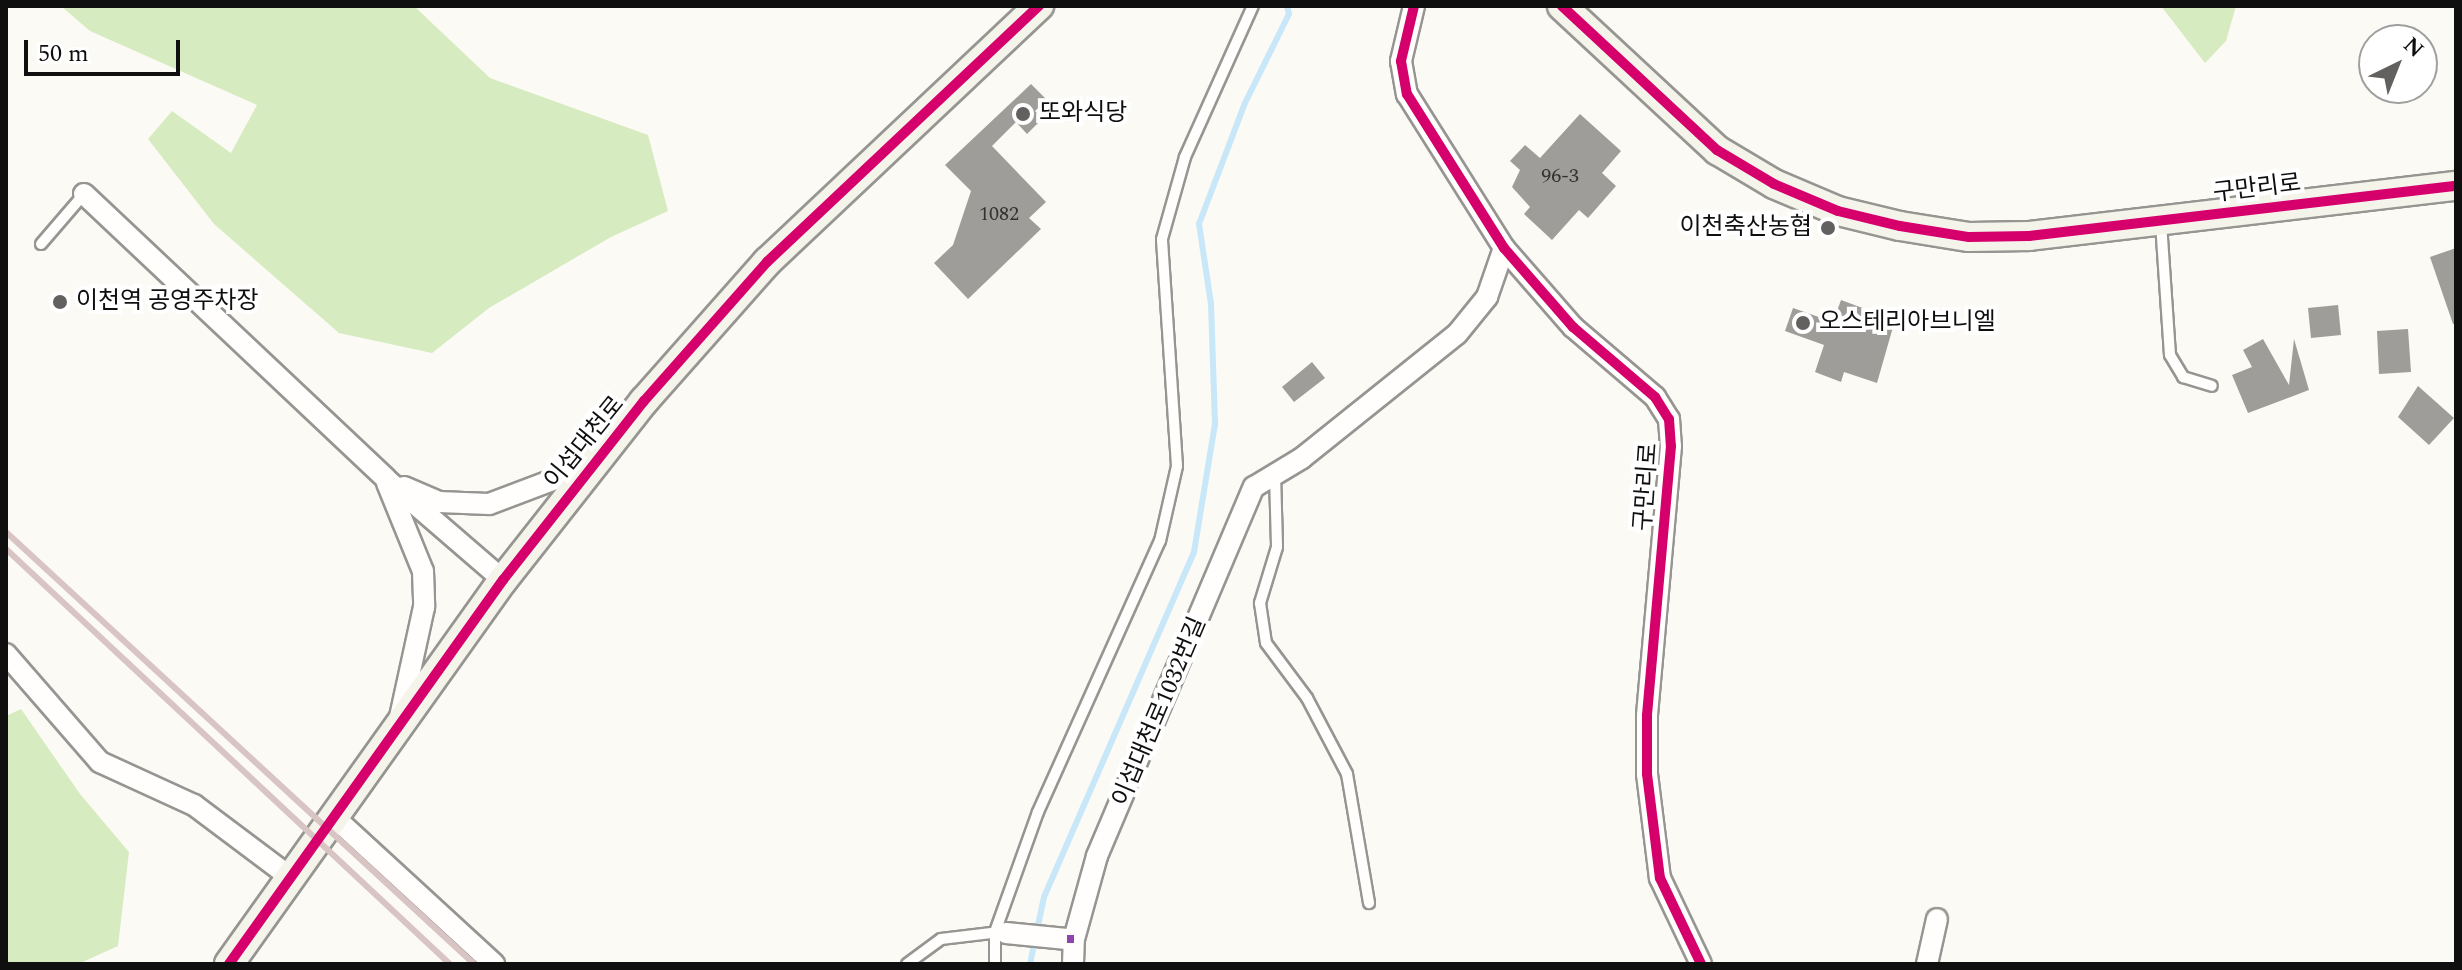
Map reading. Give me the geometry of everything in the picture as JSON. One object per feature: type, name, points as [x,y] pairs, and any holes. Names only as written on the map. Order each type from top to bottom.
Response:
[{"type":"street","name":"이섭대천로","points":[[229,964],[398,723],[592,465],[767,262],[1039,6]]},
{"type":"street","name":"구만리로","points":[[1414,6],[1401,61],[1407,94],[1504,248],[1573,327],[1655,397],[1669,419],[1671,446],[1647,716],[1647,774],[1660,878],[1701,964]]},
{"type":"street","name":"구만리로","points":[[1562,6],[1717,150],[1774,184],[1838,211],[1969,237],[2029,236],[2456,186]]},
{"type":"street","points":[[84,194],[386,479],[503,580]]},
{"type":"street","name":"이섭대천로1032번길","points":[[1073,964],[1074,939],[1097,856],[1180,669],[1249,497],[1457,334],[1487,297],[1504,248]]},
{"type":"street","points":[[386,479],[439,502],[489,504],[592,465]]},
{"type":"street","points":[[386,479],[423,571],[424,607],[398,723]]},
{"type":"street","points":[[6,654],[100,762],[194,805],[290,877]]},
{"type":"street","points":[[333,816],[494,964]]},
{"type":"street","points":[[1927,964],[1937,919]]},
{"type":"street","points":[[1001,932],[1067,939]]},
{"type":"lane","points":[[995,964],[1001,932],[1038,812],[1160,541],[1177,466],[1162,239],[1185,157],[1253,6]]},
{"type":"lane","points":[[41,244],[84,194]]},
{"type":"lane","points":[[2161,221],[2170,355],[2183,377],[2212,386]]},
{"type":"lane","points":[[1275,474],[1277,547],[1260,603],[1266,643],[1307,698],[1347,774],[1369,903]]},
{"type":"lane","points":[[907,964],[941,939],[1001,932]]},
{"type":"green space","points":[[61,6],[414,6],[490,78],[648,135],[668,211],[611,237],[489,308],[432,353],[339,333],[214,224],[148,139],[172,111],[231,153],[257,105],[90,31]]},
{"type":"green space","points":[[2161,6],[2236,6],[2226,41],[2205,63]]},
{"type":"green space","points":[[21,709],[80,794],[129,852],[118,946],[78,964],[6,964],[6,716]]},
{"type":"building","points":[[1031,84],[1047,100],[1035,111],[1042,119],[1027,134],[1016,122],[992,146],[1046,202],[1029,218],[1041,229],[968,299],[934,263],[953,245],[971,191],[945,165]]},
{"type":"building","points":[[1580,114],[1621,151],[1602,173],[1616,186],[1588,218],[1579,210],[1552,240],[1524,214],[1530,207],[1512,187],[1520,170],[1510,161],[1525,145],[1540,158]]},
{"type":"building","points":[[2456,248],[2456,324],[2453,324],[2430,257]]},
{"type":"building","points":[[1841,300],[1895,320],[1877,383],[1844,372],[1841,382],[1815,372],[1824,345],[1785,331],[1793,308],[1833,322]]},
{"type":"building","points":[[2338,305],[2341,335],[2311,338],[2308,308]]},
{"type":"building","points":[[2408,329],[2411,372],[2379,374],[2377,331]]},
{"type":"building","points":[[2263,339],[2289,385],[2294,339],[2309,390],[2248,413],[2232,375],[2252,367],[2243,350]]},
{"type":"building","points":[[1312,362],[1325,378],[1294,402],[1282,387]]},
{"type":"building","points":[[2418,386],[2454,418],[2429,445],[2398,417]]},
{"type":"waterway","points":[[1030,964],[1044,897],[1194,552],[1215,424],[1211,304],[1199,224],[1245,103],[1289,14],[1287,6]]},
{"type":"railway","points":[[6,532],[474,964]]},
{"type":"railway","points":[[6,549],[450,964]]},
{"type":"marked path","points":[[1067,939],[1074,939]]},
{"type":"cycle path","points":[[229,964],[503,580],[644,401],[767,262],[1039,6]]},
{"type":"cycle path","points":[[1414,6],[1401,61],[1407,94],[1504,248],[1573,327],[1655,397],[1669,419],[1671,446],[1647,716],[1647,774],[1660,878],[1701,964]]},
{"type":"cycle path","points":[[1562,6],[1717,150],[1774,184],[1838,211],[1900,226],[1969,237],[2029,236],[2456,186]]},
{"type":"place","name":"또와식당","points":[[1023,114]]},
{"type":"place","name":"이천축산농협","points":[[1828,228]]},
{"type":"place","name":"이천역 공영주차장","points":[[60,302]]},
{"type":"place","name":"오스테리아브니엘","points":[[1803,323]]}]
